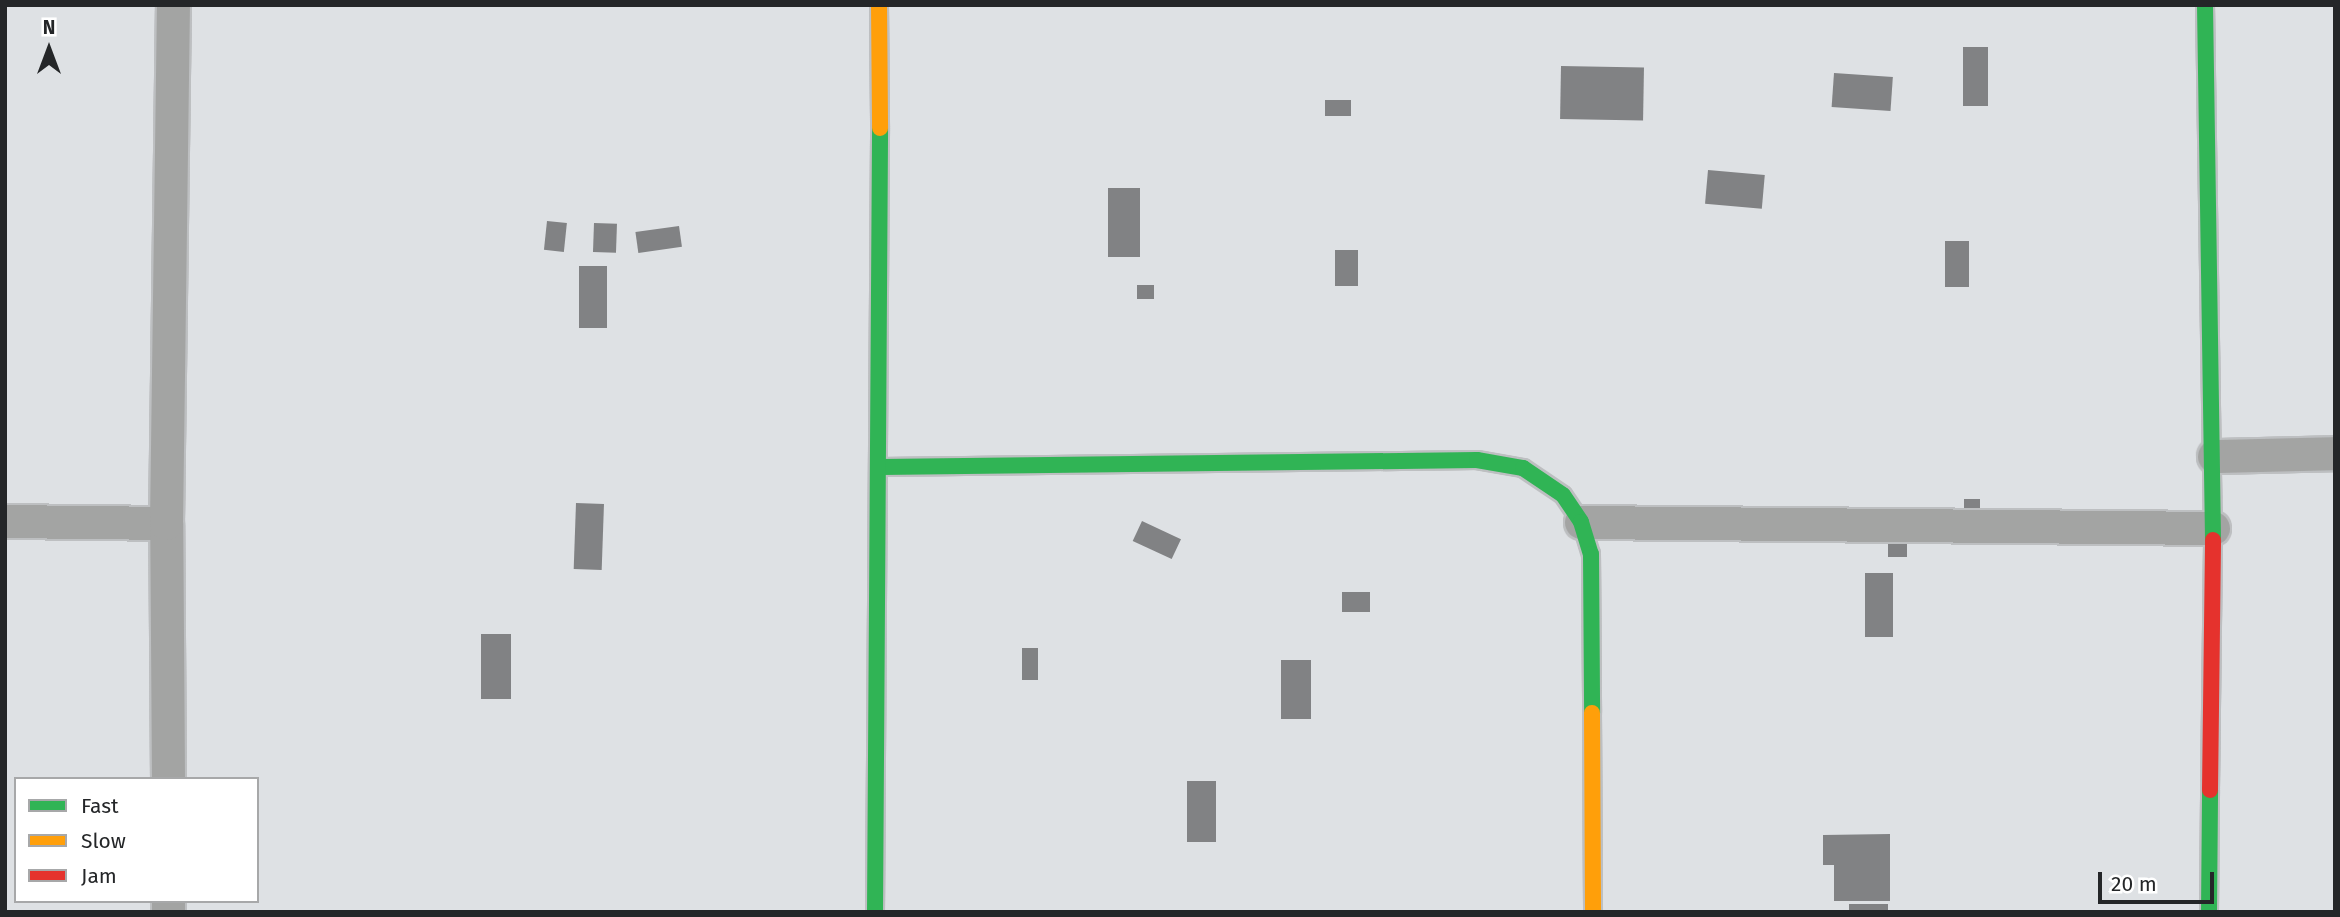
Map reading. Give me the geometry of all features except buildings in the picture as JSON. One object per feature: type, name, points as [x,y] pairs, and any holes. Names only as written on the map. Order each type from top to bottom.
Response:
[{"type":"street","points":[[168,777],[166,523],[173,5]]},
{"type":"street","points":[[875,912],[881,467],[879,5]]},
{"type":"street","points":[[2205,5],[2214,456],[2209,912]]},
{"type":"street","points":[[2214,456],[2335,453]]},
{"type":"street","points":[[881,467],[1477,460],[1523,468],[1563,495],[1581,522],[1591,554],[1593,912]]},
{"type":"street","points":[[5,521],[166,523]]},
{"type":"street","points":[[1581,522],[2213,528]]},
{"type":"traffic: fast","points":[[2205,5],[2213,540]]},
{"type":"traffic: fast","points":[[875,912],[880,128]]},
{"type":"traffic: fast","points":[[881,467],[1477,460],[1523,468],[1563,495],[1581,522],[1591,554],[1592,713]]},
{"type":"traffic: fast","points":[[2209,912],[2210,790]]},
{"type":"traffic: slow","points":[[879,5],[880,128]]},
{"type":"traffic: slow","points":[[1592,713],[1593,912]]},
{"type":"traffic: jam","points":[[2210,790],[2213,540]]}]
